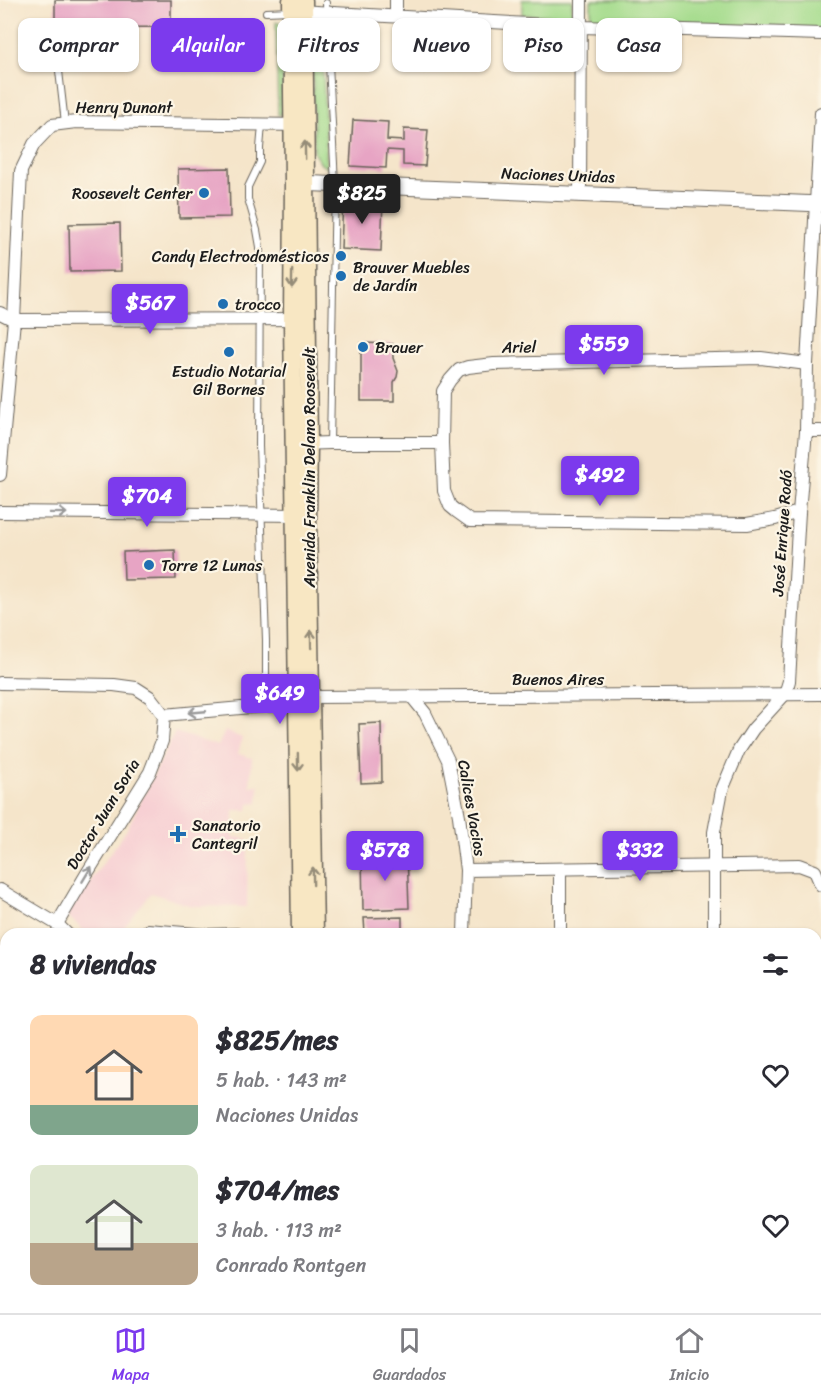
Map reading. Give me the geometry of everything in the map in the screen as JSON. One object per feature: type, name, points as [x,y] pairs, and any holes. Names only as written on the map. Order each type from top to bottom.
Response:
[{"type":"main road","name":"Avenida Franklin Delano Roosevelt","points":[[298,5],[304,700],[300,928]]},
{"type":"main road","name":"Avenida Franklin Delano Roosevelt","points":[[304,700],[315,928]]},
{"type":"street","points":[[396,0],[396,16]]},
{"type":"street","points":[[581,0],[581,18]]},
{"type":"street","points":[[298,5],[327,5],[396,16],[503,22]]},
{"type":"street","points":[[584,27],[821,34]]},
{"type":"street","points":[[580,194],[581,72]]},
{"type":"street","name":"José Enrique Rodó","points":[[785,694],[789,681],[806,430],[807,364],[818,204],[821,112]]},
{"type":"street","name":"Henry Dunant","points":[[0,475],[14,320],[21,171],[34,144],[52,125],[76,122],[298,125]]},
{"type":"street","name":"Naciones Unidas","points":[[299,183],[818,204]]},
{"type":"street","points":[[0,313],[14,320],[300,319]]},
{"type":"street","name":"Ariel","points":[[799,512],[747,524],[470,520],[450,506],[444,491],[443,391],[459,370],[494,364],[761,358],[807,364]]},
{"type":"street","points":[[806,430],[821,431]]},
{"type":"street","points":[[301,444],[442,443]]},
{"type":"street","points":[[0,512],[302,515]]},
{"type":"street","points":[[0,683],[114,685],[136,688],[150,697],[164,715]]},
{"type":"street","points":[[714,928],[714,832],[722,790],[743,743],[785,694]]},
{"type":"street","name":"Buenos Aires","points":[[164,715],[266,706],[304,700],[821,694]]},
{"type":"street","name":"Calices Vacios","points":[[412,697],[425,713],[448,760],[459,816],[466,870],[464,928]]},
{"type":"street","name":"Doctor Juan Soria","points":[[57,924],[150,772],[162,741],[164,715]]},
{"type":"street","points":[[466,870],[799,865],[815,871],[821,885]]},
{"type":"street","points":[[560,869],[560,928]]},
{"type":"street","points":[[0,890],[61,928]]},
{"type":"lane","points":[[266,12],[298,5]]},
{"type":"lane","points":[[327,5],[335,184],[330,442]]},
{"type":"lane","points":[[59,72],[65,123]]},
{"type":"lane","points":[[262,125],[260,162],[248,187],[248,199],[260,247],[259,446],[266,706]]},
{"type":"shaded area","name":"Sanatorio Cantegril","points":[[225,731],[242,738],[238,754],[252,758],[250,786],[259,785],[258,803],[249,804],[248,810],[234,810],[233,837],[248,839],[247,907],[192,906],[151,893],[124,928],[81,928],[66,915],[126,831],[175,732],[218,746]]},
{"type":"green space","points":[[522,0],[572,0],[572,16],[522,15]]},
{"type":"green space","points":[[591,0],[821,0],[821,29],[682,24],[682,18],[596,18],[596,20],[591,20]]},
{"type":"green space","points":[[276,22],[277,22],[277,68]]},
{"type":"green space","points":[[277,72],[283,72],[283,114],[278,115]]},
{"type":"green space","points":[[313,72],[323,72],[327,168],[321,164],[314,153]]},
{"type":"building","points":[[55,0],[171,0],[171,18],[151,18],[151,27],[139,27],[139,18],[55,18]]},
{"type":"building","points":[[353,120],[388,122],[387,140],[404,141],[404,129],[428,130],[425,166],[403,165],[403,151],[387,150],[386,168],[350,166]]},
{"type":"building","name":"Roosevelt Center","points":[[229,168],[230,217],[179,218],[178,169]]},
{"type":"building","points":[[343,199],[383,201],[381,251],[341,249]]},
{"type":"building","name":"Roosevelt Center","points":[[120,223],[121,271],[70,272],[69,224]]},
{"type":"building","points":[[361,343],[393,344],[393,358],[398,371],[394,382],[394,401],[361,401]]},
{"type":"building","name":"Torre 12 Lunas","points":[[175,550],[176,579],[124,580],[123,552]]},
{"type":"building","points":[[381,723],[382,782],[361,783],[359,724]]},
{"type":"building","points":[[407,853],[409,908],[363,910],[362,855]]},
{"type":"building","points":[[402,917],[402,928],[365,928],[364,918]]},
{"type":"place","name":"Roosevelt Center","points":[[204,193]]},
{"type":"place","name":"Candy Electrodomésticos","points":[[341,256]]},
{"type":"place","name":"Brauver Muebles de Jardín","points":[[341,276]]},
{"type":"place","name":"trocco","points":[[223,304]]},
{"type":"place","name":"Brauer","points":[[363,347]]},
{"type":"place","name":"Estudio Notarial Gil Bornes","points":[[229,352]]},
{"type":"place","name":"Torre 12 Lunas","points":[[149,565]]},
{"type":"place","name":"Sanatorio Cantegril","points":[[178,834]]}]
